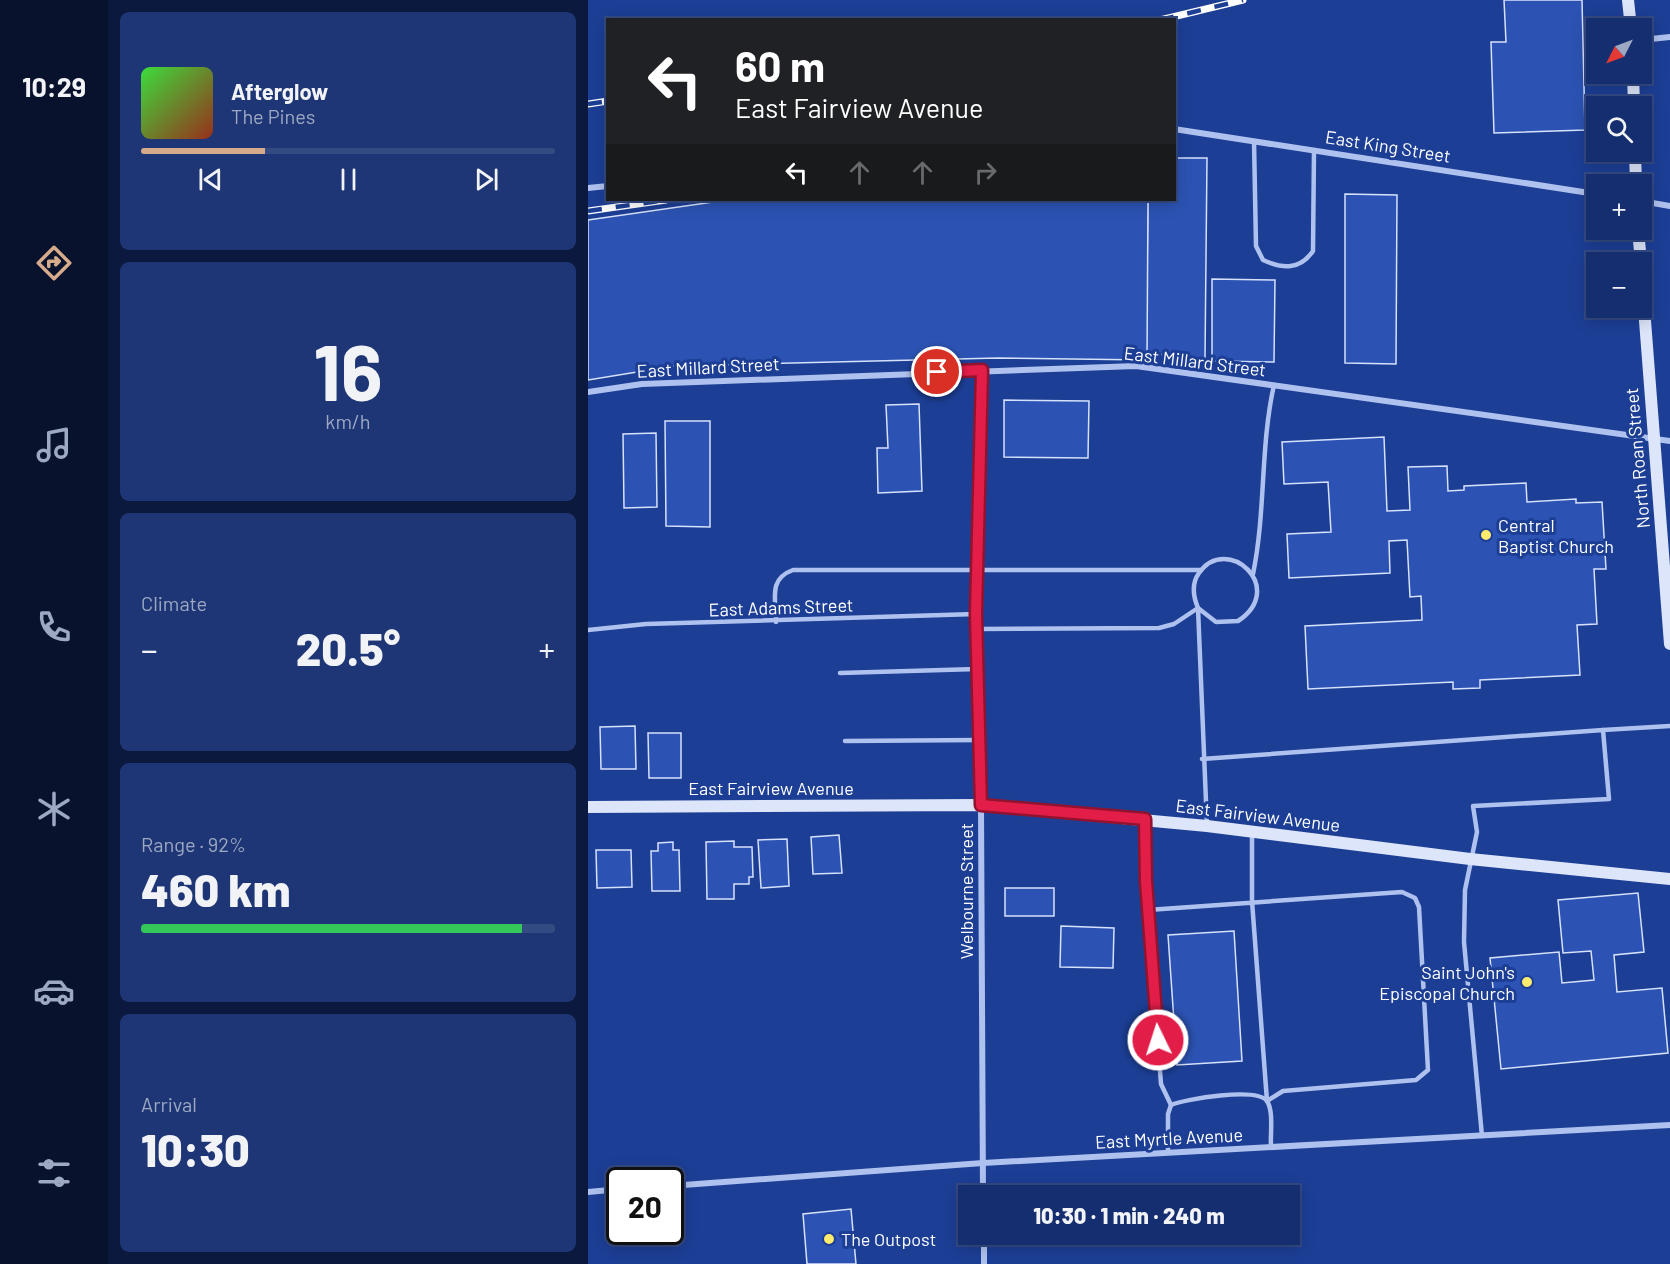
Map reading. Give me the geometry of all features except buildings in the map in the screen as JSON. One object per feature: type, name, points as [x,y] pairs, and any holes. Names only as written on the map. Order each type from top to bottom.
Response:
[{"type":"street","points":[[1628,0],[1630,18]]},
{"type":"street","points":[[1652,39],[1670,37]]},
{"type":"street","name":"East King Street","points":[[1176,129],[1586,192]]},
{"type":"street","points":[[588,188],[606,186]]},
{"type":"street","points":[[1652,203],[1670,206]]},
{"type":"street","name":"North Roan Street","points":[[1645,318],[1670,644]]},
{"type":"street","name":"East Millard Street","points":[[588,392],[642,384],[1136,366],[1670,441]]},
{"type":"street","name":"Welbourne Street","points":[[982,370],[976,614],[981,805],[983,1185]]},
{"type":"street","name":"East Fairview Avenue","points":[[588,807],[981,805],[1145,819],[1470,859],[1670,879]]},
{"type":"street","name":"East Myrtle Avenue","points":[[684,1185],[983,1163],[1670,1125]]},
{"type":"street","points":[[588,1191],[606,1190]]},
{"type":"street","points":[[984,1245],[984,1264]]},
{"type":"lane","points":[[1254,141],[1256,246],[1263,260],[1287,267],[1298,266],[1313,251],[1314,150]]},
{"type":"lane","points":[[1198,608],[1216,622],[1238,621],[1254,606],[1257,596],[1253,574],[1261,536],[1267,417],[1274,385]]},
{"type":"lane","points":[[1206,826],[1198,608],[1193,587],[1201,570],[1209,563],[1227,559],[1245,566],[1253,574]]},
{"type":"lane","points":[[776,622],[776,581],[780,575],[793,570],[1201,570]]},
{"type":"lane","points":[[977,629],[1159,628],[1174,624],[1198,608]]},
{"type":"lane","name":"East Adams Street","points":[[588,630],[646,624],[776,622],[976,614]]},
{"type":"lane","points":[[840,673],[977,669]]},
{"type":"lane","points":[[1202,759],[1670,726]]},
{"type":"lane","points":[[1482,1136],[1464,942],[1465,890],[1477,832],[1473,806],[1609,799],[1603,730]]},
{"type":"lane","points":[[844,741],[980,740]]},
{"type":"lane","points":[[1145,819],[1161,1084],[1171,1105]]},
{"type":"lane","points":[[1252,832],[1252,901],[1267,1101],[1270,1110],[1271,1148]]},
{"type":"lane","points":[[1149,910],[1402,892],[1415,898],[1419,907],[1428,1070],[1424,1076],[1416,1080],[1283,1092],[1267,1101]]},
{"type":"lane","points":[[1168,1153],[1167,1114],[1171,1105],[1181,1101],[1248,1094],[1261,1096],[1267,1101]]},
{"type":"railway","points":[[1168,18],[1243,0]]},
{"type":"railway","points":[[588,104],[606,101]]},
{"type":"railway","points":[[588,211],[659,201]]},
{"type":"place","name":"Central Baptist Church","points":[[1486,535]]},
{"type":"place","name":"Saint John's Episcopal Church","points":[[1527,982]]},
{"type":"place","name":"The Outpost","points":[[829,1239]]},
{"type":"route","points":[[937,372],[982,370],[976,614],[981,805],[1145,819],[1146,881],[1158,1040]]}]
